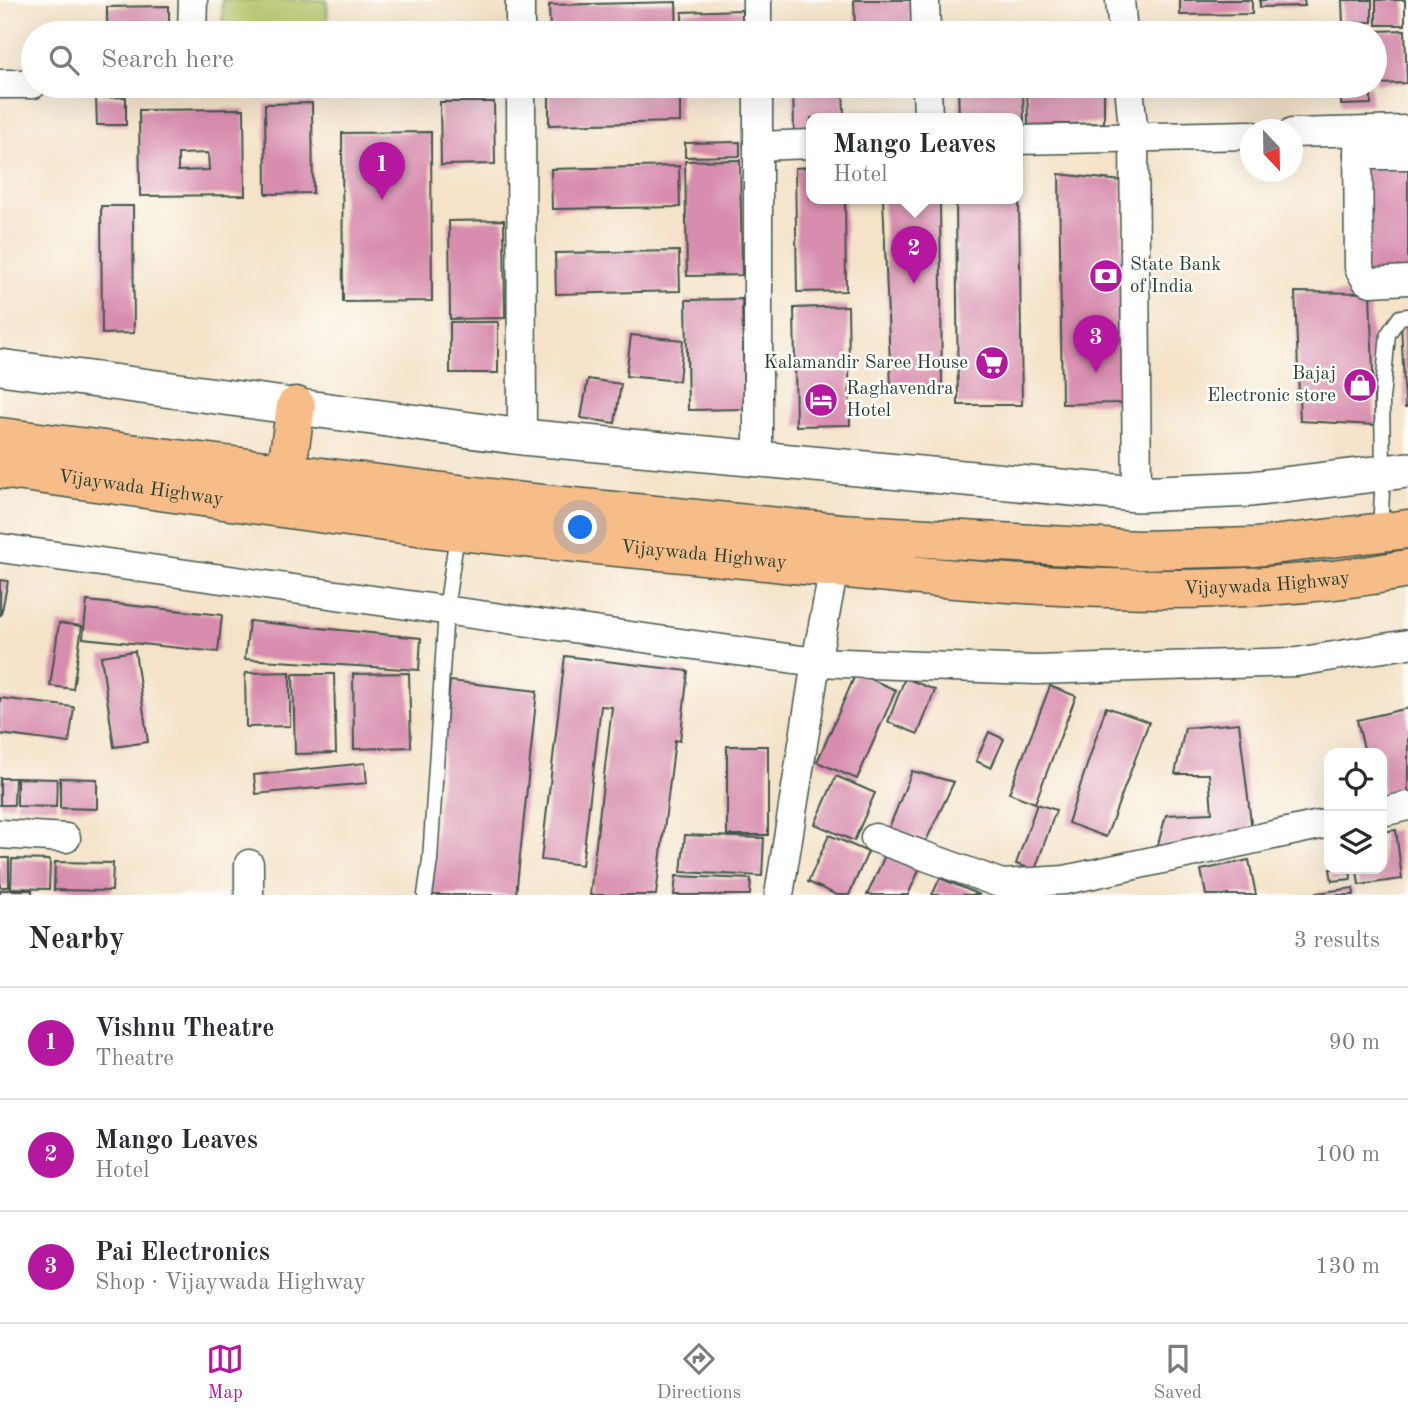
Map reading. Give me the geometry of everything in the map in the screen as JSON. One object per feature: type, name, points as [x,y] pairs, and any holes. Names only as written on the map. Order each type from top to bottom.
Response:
[{"type":"highway","points":[[286,473],[296,406]]},
{"type":"highway","name":"Vijaywada Highway","points":[[0,438],[82,463],[457,531],[834,568],[1108,590],[1233,590],[1368,576],[1408,569]]},
{"type":"highway","name":"Vijaywada Highway","points":[[0,468],[82,463],[286,473],[522,502],[841,533],[1124,549],[1255,547],[1394,530]]},
{"type":"street","points":[[192,21],[193,0]]},
{"type":"street","points":[[520,0],[520,21]]},
{"type":"street","points":[[757,0],[757,21]]},
{"type":"street","points":[[925,0],[926,21]]},
{"type":"street","points":[[1120,0],[1122,21]]},
{"type":"street","points":[[0,84],[21,83]]},
{"type":"street","points":[[521,98],[522,437]]},
{"type":"street","points":[[758,98],[758,457]]},
{"type":"street","points":[[1130,98],[1134,138],[1137,494]]},
{"type":"street","points":[[1358,144],[1408,130]]},
{"type":"street","points":[[1023,140],[1240,135]]},
{"type":"street","points":[[1303,135],[1408,155]]},
{"type":"street","points":[[758,145],[806,144]]},
{"type":"street","points":[[1358,144],[1359,268],[1366,280],[1371,282],[1408,280]]},
{"type":"street","points":[[0,367],[522,437],[1137,494],[1251,489],[1396,472]]},
{"type":"street","points":[[0,548],[816,662],[1036,670],[1297,663],[1408,644]]},
{"type":"street","points":[[779,895],[816,662],[834,568]]},
{"type":"street","points":[[1386,811],[1408,806]]},
{"type":"street","points":[[875,838],[1000,889],[1065,880],[1324,824]]},
{"type":"street","points":[[0,834],[66,838]]},
{"type":"street","points":[[249,864],[249,895]]},
{"type":"lane","points":[[1394,530],[1396,472],[1382,399],[1388,334],[1400,317],[1408,316]]},
{"type":"lane","points":[[425,895],[430,860],[446,610],[457,531]]},
{"type":"green space","points":[[222,0],[327,0],[328,21],[223,21]]},
{"type":"building","points":[[854,0],[913,0],[913,21],[855,21]]},
{"type":"building","points":[[1180,0],[1252,0],[1252,14],[1180,15]]},
{"type":"building","points":[[1260,0],[1304,0],[1305,6],[1260,7]]},
{"type":"building","points":[[1342,0],[1372,0],[1372,21],[1343,21]]},
{"type":"building","points":[[1376,0],[1405,0],[1405,25],[1387,25],[1387,21],[1376,21]]},
{"type":"building","points":[[676,2],[677,21],[550,21],[549,5]]},
{"type":"building","points":[[169,6],[169,21],[107,21],[107,7]]},
{"type":"building","points":[[742,10],[742,21],[682,21],[682,12]]},
{"type":"building","points":[[1405,30],[1407,83],[1387,84],[1387,31]]},
{"type":"building","points":[[96,98],[126,98],[126,125],[97,125]]},
{"type":"building","points":[[549,98],[680,98],[680,122],[549,125]]},
{"type":"building","points":[[793,98],[843,98],[844,113],[806,113],[806,132],[794,132]]},
{"type":"building","points":[[958,98],[1023,98],[1024,124],[1023,113],[959,113]]},
{"type":"building","points":[[1027,98],[1104,98],[1104,123],[1028,125]]},
{"type":"building","points":[[1341,98],[1371,98],[1371,104],[1341,105]]},
{"type":"building","points":[[440,102],[494,102],[495,164],[441,165]]},
{"type":"building","points":[[312,103],[313,193],[266,194],[265,104]]},
{"type":"building","points":[[244,109],[245,195],[140,196],[139,110]],"holes":[[[208,153],[209,170],[178,171],[178,154]]]},
{"type":"building","points":[[431,132],[432,301],[343,302],[342,133]]},
{"type":"building","points":[[740,142],[740,156],[685,157],[685,143]]},
{"type":"building","points":[[1408,159],[1408,273],[1366,275],[1362,161]]},
{"type":"building","points":[[740,160],[742,275],[687,276],[685,161]]},
{"type":"building","points":[[679,166],[680,207],[552,209],[551,169]]},
{"type":"building","points":[[806,167],[806,204],[845,204],[846,291],[797,292],[795,168]]},
{"type":"building","points":[[1059,174],[1122,181],[1122,403],[1062,404]]},
{"type":"building","points":[[883,204],[940,204],[942,386],[891,388]]},
{"type":"building","points":[[956,204],[1019,204],[1022,405],[958,405]]},
{"type":"building","points":[[101,206],[133,206],[134,333],[102,334]]},
{"type":"building","points":[[504,220],[505,318],[450,319],[449,221]]},
{"type":"building","points":[[679,251],[680,291],[556,294],[555,253]]},
{"type":"building","points":[[1295,292],[1370,293],[1375,425],[1300,421]]},
{"type":"building","points":[[742,299],[744,409],[688,410],[686,300]]},
{"type":"building","points":[[848,306],[850,425],[796,426],[794,308]]},
{"type":"building","points":[[450,322],[498,322],[498,373],[450,373]]},
{"type":"building","points":[[1401,322],[1408,322],[1408,408],[1405,408]]},
{"type":"building","points":[[631,335],[683,340],[679,381],[626,376]]},
{"type":"building","points":[[588,379],[621,384],[615,423],[581,418]]},
{"type":"building","points":[[0,580],[8,581],[1,615],[0,615]]},
{"type":"building","points":[[87,601],[222,615],[218,652],[83,638]]},
{"type":"building","points":[[249,621],[421,638],[419,670],[245,659]]},
{"type":"building","points":[[59,623],[82,626],[73,689],[50,686]]},
{"type":"building","points":[[135,651],[148,742],[114,747],[101,656]]},
{"type":"building","points":[[565,656],[688,671],[680,741],[675,740],[656,895],[590,895],[612,707],[601,706],[582,865],[541,860]]},
{"type":"building","points":[[290,672],[290,726],[246,727],[245,673]]},
{"type":"building","points":[[409,673],[411,747],[354,749],[353,674]]},
{"type":"building","points":[[856,673],[896,690],[857,779],[817,762]]},
{"type":"building","points":[[293,674],[334,674],[336,753],[295,754]]},
{"type":"building","points":[[905,678],[935,690],[918,734],[888,722]]},
{"type":"building","points":[[450,681],[537,691],[516,895],[429,895]]},
{"type":"building","points":[[1050,686],[1076,696],[1035,803],[1009,793]]},
{"type":"building","points":[[0,698],[74,707],[69,743],[0,734]]},
{"type":"building","points":[[1106,707],[1149,722],[1106,837],[1068,823]]},
{"type":"building","points":[[1408,708],[1408,792],[1387,798],[1387,748],[1364,748],[1357,720]]},
{"type":"building","points":[[1239,723],[1252,831],[1154,859],[1166,815],[1212,813],[1209,774],[1175,774],[1185,728]]},
{"type":"building","points":[[989,732],[1004,739],[991,768],[976,761]]},
{"type":"building","points":[[727,746],[768,746],[768,835],[727,835]]},
{"type":"building","points":[[365,763],[367,783],[256,794],[254,775]]},
{"type":"building","points":[[912,771],[954,782],[926,841],[889,828]]},
{"type":"building","points":[[836,776],[875,793],[854,841],[815,824]]},
{"type":"building","points":[[0,778],[15,778],[14,805],[0,805]]},
{"type":"building","points":[[17,778],[57,779],[56,807],[17,806]]},
{"type":"building","points":[[60,778],[97,779],[97,809],[60,808]]},
{"type":"building","points":[[1037,804],[1056,810],[1035,870],[1016,864]]},
{"type":"building","points":[[1396,830],[1402,879],[1359,885],[1358,874],[1387,874],[1387,831]]},
{"type":"building","points":[[685,835],[764,838],[762,876],[681,872]]},
{"type":"building","points":[[829,835],[868,852],[849,895],[837,895],[808,882]]},
{"type":"building","points":[[886,853],[920,868],[908,895],[867,895]]},
{"type":"building","points":[[0,858],[9,858],[9,887],[0,887]]},
{"type":"building","points":[[12,859],[50,860],[49,889],[11,888]]},
{"type":"building","points":[[1249,860],[1256,895],[1206,895],[1201,870]]},
{"type":"building","points":[[55,862],[113,863],[112,891],[54,890]]},
{"type":"building","points":[[1331,874],[1350,874],[1351,879],[1332,881]]},
{"type":"building","points":[[676,876],[751,879],[750,895],[674,895]]},
{"type":"building","points":[[940,878],[980,895],[932,895]]},
{"type":"building","points":[[1353,888],[1354,895],[1316,895],[1316,893]]},
{"type":"building","points":[[0,890],[32,890],[32,895],[0,895]]},
{"type":"place","name":"Vishnu Theatre","points":[[382,200]]},
{"type":"place","name":"State Bank of India","points":[[1106,276]]},
{"type":"place","name":"Mango Leaves","points":[[914,284]]},
{"type":"place","name":"Kalamandir Saree House","points":[[992,363]]},
{"type":"place","name":"Pai Electronics","points":[[1096,373]]},
{"type":"place","name":"Bajaj Electronic store","points":[[1360,385]]},
{"type":"place","name":"Raghavendra Hotel","points":[[821,400]]}]
